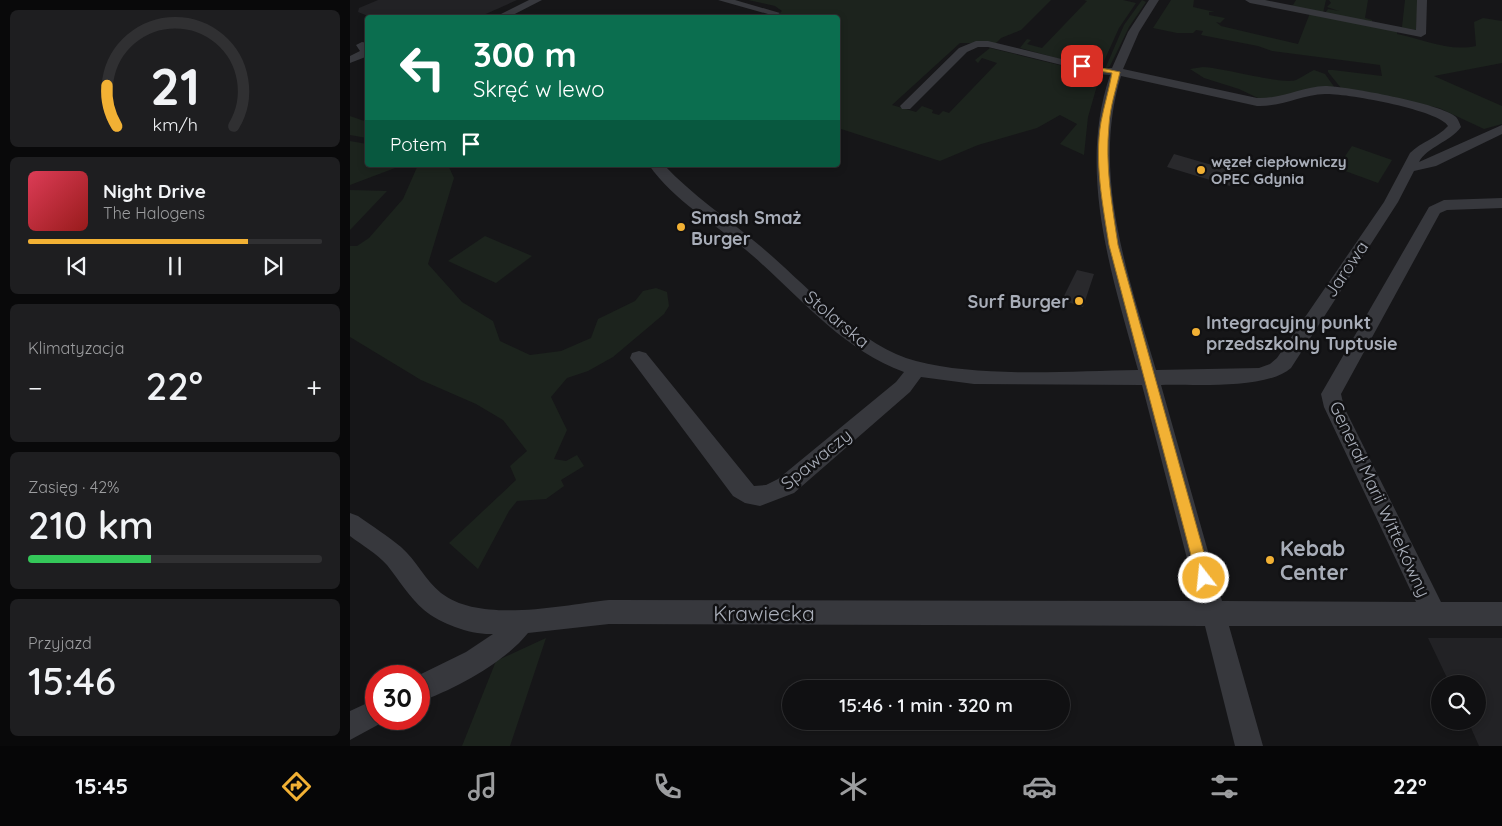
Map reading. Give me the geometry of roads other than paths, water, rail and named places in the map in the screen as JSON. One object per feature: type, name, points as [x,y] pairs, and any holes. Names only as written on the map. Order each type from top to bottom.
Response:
[{"type":"street","points":[[504,15],[537,0]]},
{"type":"street","points":[[723,0],[775,13]]},
{"type":"street","points":[[1154,0],[1130,37],[1116,72],[1103,140],[1106,196],[1118,264],[1249,746]]},
{"type":"street","points":[[1250,0],[1421,34],[1422,0]]},
{"type":"street","points":[[906,106],[963,50],[976,44],[992,44],[1098,71],[1116,72]]},
{"type":"street","name":"Jarowa","points":[[1116,72],[1132,73],[1263,103],[1316,91],[1340,91],[1437,112],[1451,119],[1455,124],[1454,129],[1421,150],[1407,169],[1391,202],[1284,363],[1276,370],[1259,375],[1149,378]]},
{"type":"street","points":[[1407,169],[1431,162],[1502,129]]},
{"type":"street","name":"Stolarska","points":[[658,167],[687,197],[761,254],[850,334],[894,360],[917,368],[978,377],[1149,378]]},
{"type":"street","name":"Generał Marii Wittekówny","points":[[1434,614],[1334,407],[1331,394],[1434,210],[1444,205],[1502,203]]},
{"type":"street","name":"Spawaczy","points":[[639,358],[729,472],[736,485],[746,495],[756,497],[767,496],[786,486],[903,387],[917,368]]},
{"type":"street","name":"Krawiecka","points":[[350,523],[394,556],[412,580],[433,602],[458,615],[484,622],[522,621],[609,612],[1214,615]]},
{"type":"street","points":[[1214,615],[1502,614]]},
{"type":"street","points":[[430,684],[498,647],[513,635],[522,621]]},
{"type":"street","points":[[350,726],[365,718]]},
{"type":"place","name":"węzeł ciepłowniczy OPEC Gdynia","points":[[1201,170]]},
{"type":"place","name":"Smash Smaż Burger","points":[[681,227]]},
{"type":"place","name":"Surf Burger","points":[[1079,301]]},
{"type":"place","name":"Integracyjny punkt przedszkolny Tuptusie","points":[[1196,332]]},
{"type":"place","name":"Kebab Center","points":[[1270,560]]}]
